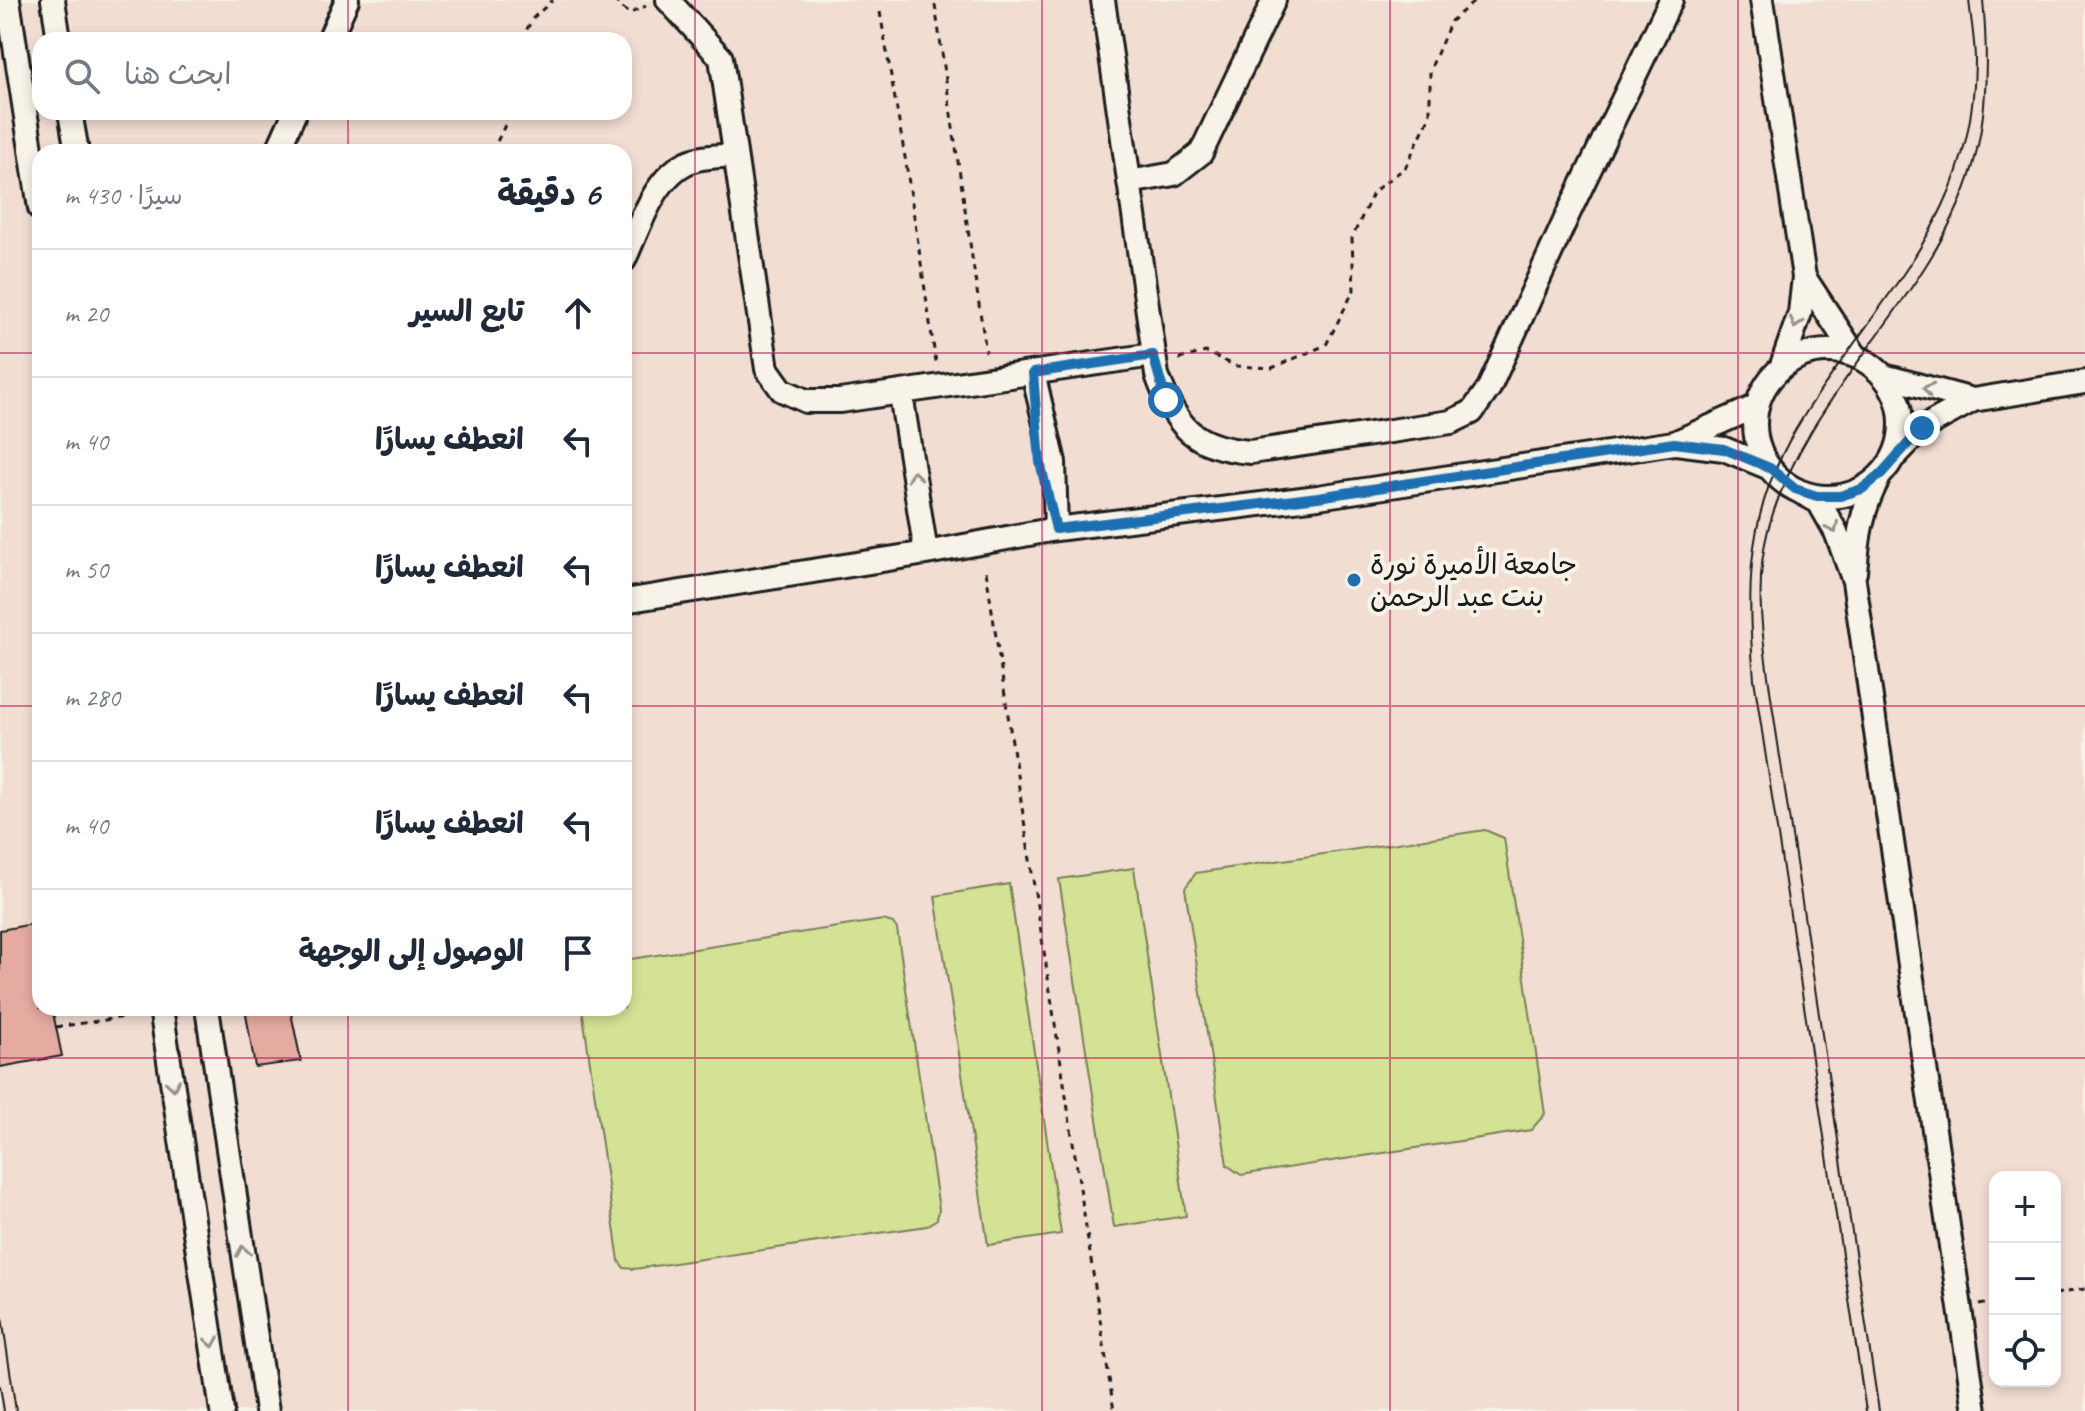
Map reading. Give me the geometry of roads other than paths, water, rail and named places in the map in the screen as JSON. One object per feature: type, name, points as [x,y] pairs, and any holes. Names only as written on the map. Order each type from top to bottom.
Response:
[{"type":"street","points":[[8,0],[32,156]]},
{"type":"street","points":[[53,0],[58,32]]},
{"type":"street","points":[[333,32],[347,0]]},
{"type":"street","points":[[668,0],[721,58],[767,369],[782,390],[806,401],[840,401],[1153,355]]},
{"type":"street","points":[[1103,0],[1153,355],[1166,400],[1180,422],[1198,440],[1222,450],[1251,452],[1451,422],[1472,412],[1489,388],[1671,0]]},
{"type":"street","points":[[1129,182],[1174,174],[1201,153],[1274,0]]},
{"type":"street","points":[[1762,0],[1804,277],[1800,313],[1781,368]]},
{"type":"street","points":[[71,120],[76,144]]},
{"type":"street","points":[[281,144],[291,120]]},
{"type":"street","points":[[632,243],[656,193],[675,168],[695,159],[735,155]]},
{"type":"street","points":[[1804,277],[1855,355]]},
{"type":"street","points":[[1770,468],[1759,449],[1755,427],[1757,406],[1766,385],[1781,368],[1798,357],[1816,351],[1836,351],[1855,355],[1884,376],[1896,395],[1901,416],[1900,438],[1865,504],[1858,535],[1854,581]]},
{"type":"street","points":[[1033,373],[1040,462],[1056,529]]},
{"type":"street","points":[[1884,376],[1973,400]]},
{"type":"street","points":[[1795,489],[1817,496],[1840,496],[1862,489],[1922,428],[1973,400],[2085,382]]},
{"type":"street","points":[[901,394],[926,553]]},
{"type":"street","points":[[632,600],[1056,529],[1318,497],[1674,443],[1757,406]]},
{"type":"street","points":[[1674,443],[1724,449],[1770,468],[1795,489],[1819,502],[1836,532],[1854,581],[1975,1411]]},
{"type":"street","points":[[162,1016],[222,1411]]},
{"type":"street","points":[[208,1016],[267,1411]]},
{"type":"tram line","points":[[1866,1411],[1754,679],[1750,621],[1752,564],[1762,508],[1790,440],[1812,403],[1917,252],[1952,184],[1964,147],[1972,106],[1975,53],[1969,0]]},
{"type":"tram line","points":[[1879,1411],[1769,682],[1761,617],[1761,573],[1768,530],[1784,484],[1805,441],[1913,285],[1960,202],[1976,153],[1984,103],[1986,52],[1983,0]]},
{"type":"tram line","points":[[0,1304],[16,1411]]},
{"type":"tram line","points":[[0,1386],[4,1411]]},
{"type":"place","name":"جامعة الأميرة نورة بنت عبد الرحمن","points":[[1354,580]]}]
